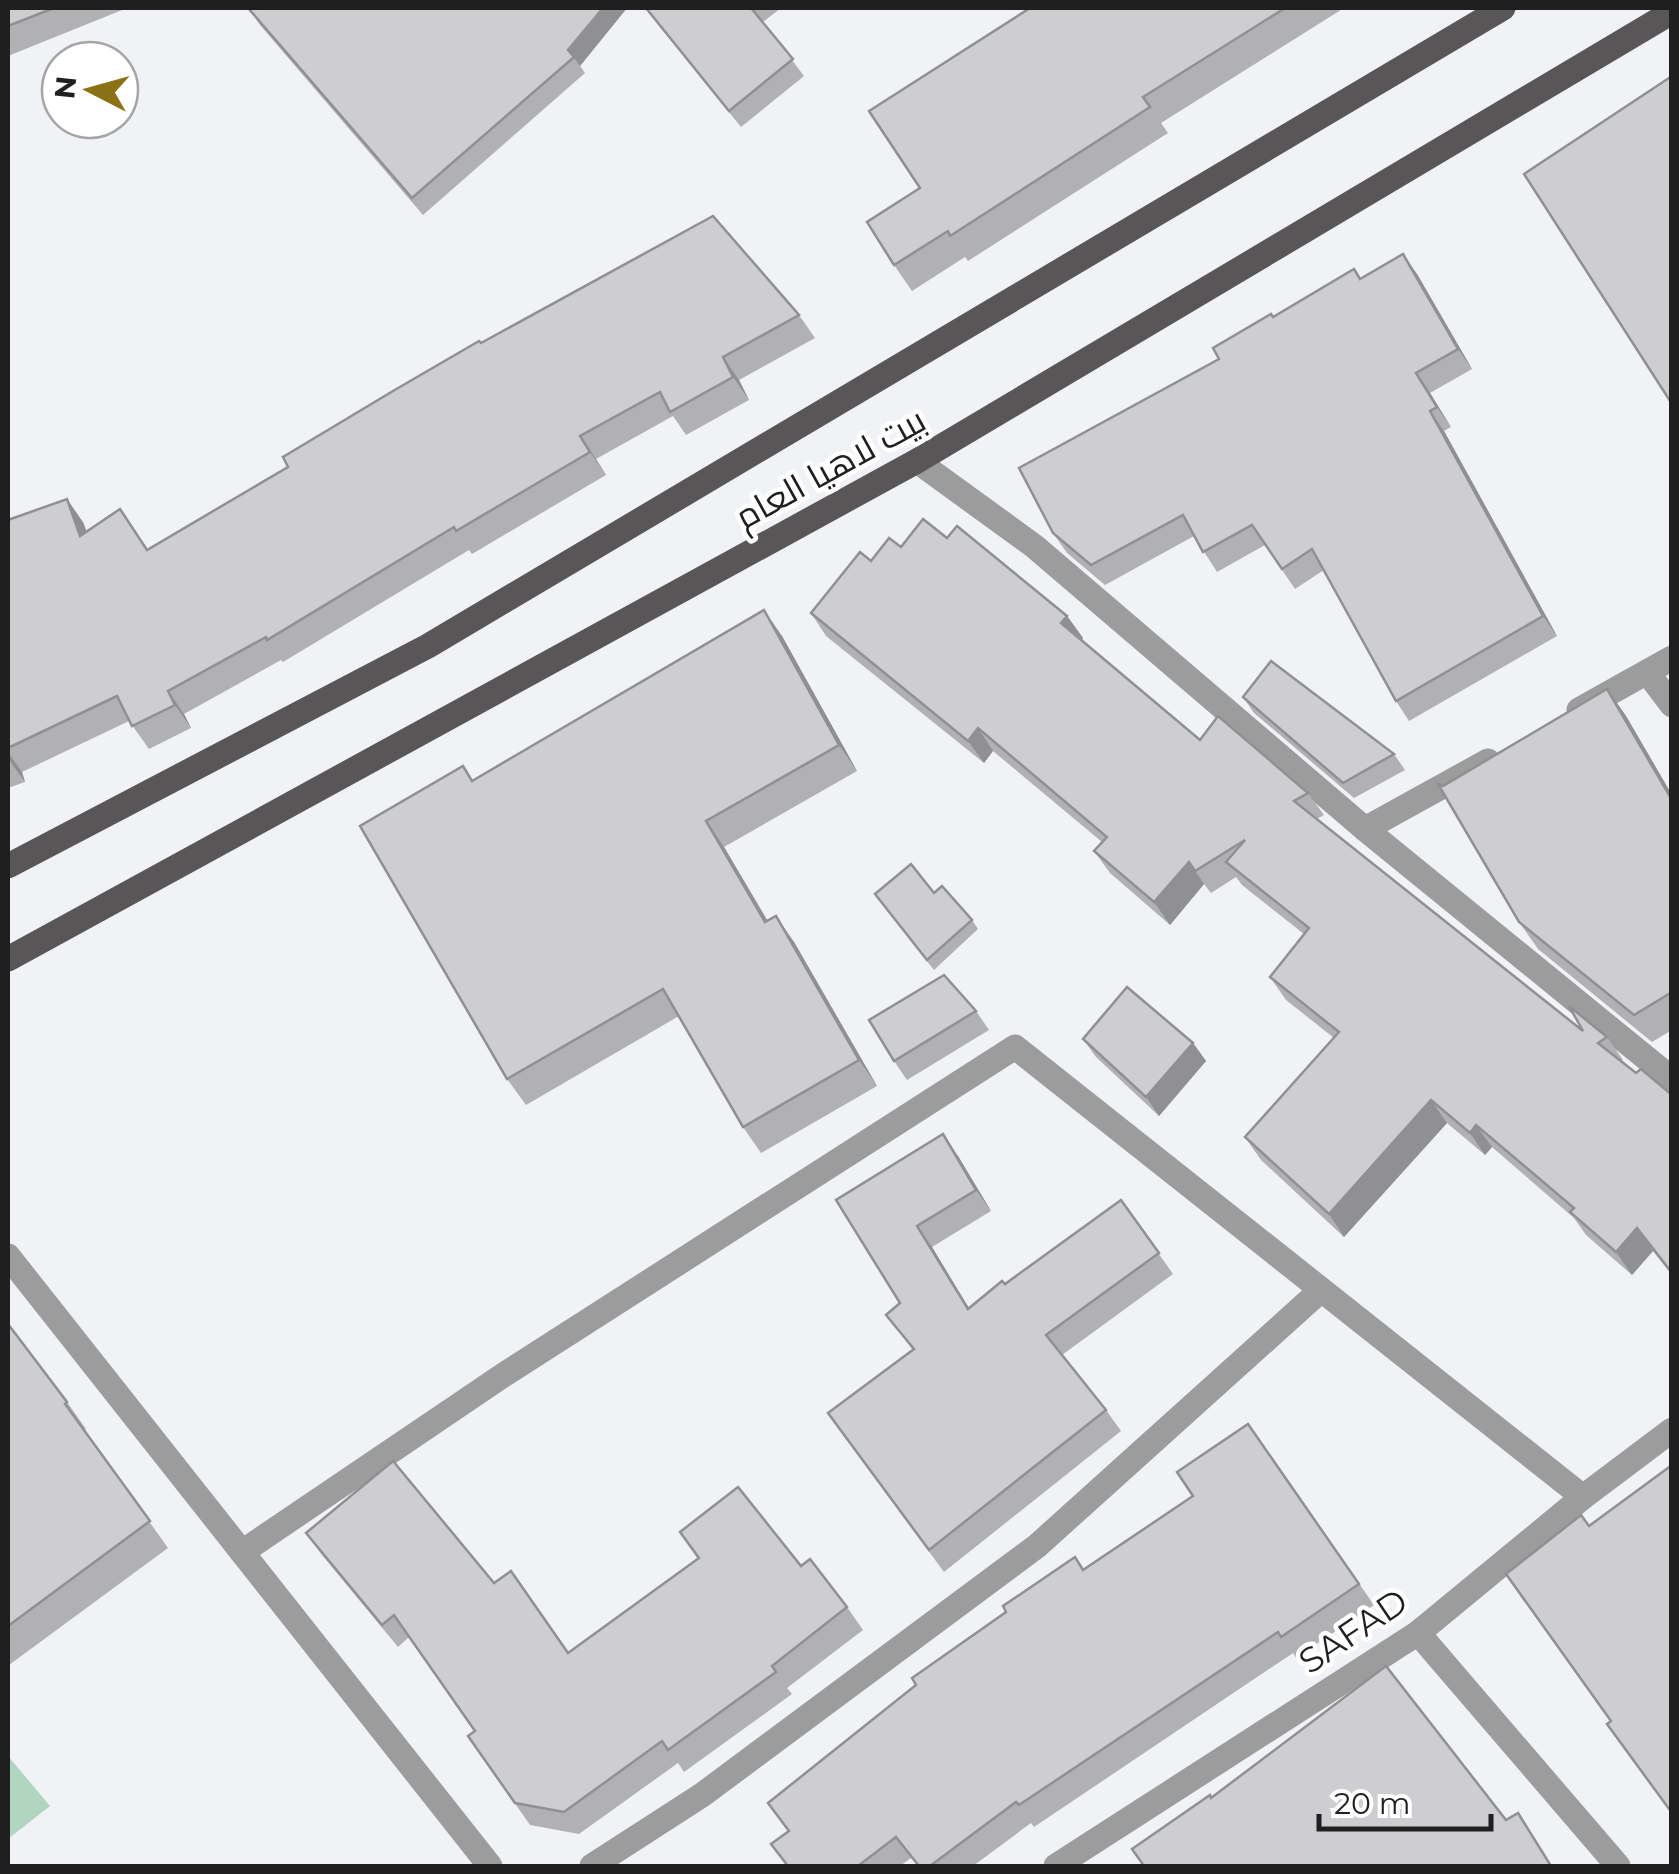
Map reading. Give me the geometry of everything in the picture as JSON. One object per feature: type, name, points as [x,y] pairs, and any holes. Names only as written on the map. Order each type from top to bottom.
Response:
[{"type":"main road","name":"بيت لاهيا العام","points":[[8,866],[428,646],[1503,8]]},
{"type":"main road","name":"بيت لاهيا العام","points":[[8,959],[918,461],[1672,12]]},
{"type":"street","points":[[918,461],[1034,546],[1365,829],[1672,1079]]},
{"type":"street","points":[[1564,718],[1672,658]]},
{"type":"street","points":[[1647,672],[1672,705]]},
{"type":"street","points":[[1365,829],[1514,746]]},
{"type":"street","points":[[242,1552],[502,1376],[1015,1047],[1583,1496]]},
{"type":"street","points":[[8,1256],[490,1866]]},
{"type":"street","points":[[592,1866],[702,1795],[1036,1546],[1320,1291]]},
{"type":"street","name":"SAFAD","points":[[1056,1866],[1418,1633],[1583,1496],[1672,1430]]},
{"type":"street","points":[[1418,1633],[1618,1866]]},
{"type":"green space","points":[[8,1756],[50,1806],[8,1839]]},
{"type":"building","points":[[8,8],[54,8],[8,26]]},
{"type":"building","points":[[250,8],[603,8],[568,50],[574,57],[412,198]]},
{"type":"building","points":[[646,8],[751,8],[793,59],[729,111]]},
{"type":"building","points":[[1030,8],[1285,8],[1143,97],[1150,107],[950,236],[948,231],[894,265],[867,222],[920,188],[869,111]]},
{"type":"building","points":[[1672,76],[1672,404],[1524,174]]},
{"type":"building","points":[[713,216],[799,315],[723,357],[733,377],[670,412],[660,392],[580,436],[590,452],[456,531],[454,527],[267,640],[266,637],[168,691],[175,705],[132,726],[117,696],[8,748],[8,520],[67,499],[80,536],[120,509],[147,550],[288,467],[283,457],[393,391]]},
{"type":"building","points":[[1403,254],[1458,349],[1416,373],[1437,407],[1430,411],[1543,616],[1396,701],[1312,549],[1282,569],[1252,525],[1203,552],[1183,515],[1091,565],[1053,533],[1019,468],[1219,359],[1213,348],[1271,314],[1273,317],[1354,269],[1360,279]]},
{"type":"building","points":[[923,519],[947,538],[957,526],[1067,616],[1061,623],[1200,740],[1218,716],[1308,793],[1294,801],[1583,1031],[1569,1006],[1607,1037],[1598,1043],[1636,1073],[1641,1069],[1672,1095],[1672,1273],[1637,1228],[1616,1252],[1570,1212],[1574,1208],[1476,1125],[1470,1133],[1431,1100],[1329,1214],[1245,1137],[1339,1032],[1270,977],[1309,928],[1226,862],[1245,840],[1195,871],[1189,862],[1154,902],[1094,851],[1107,837],[978,728],[968,741],[811,613],[860,552],[871,561],[889,538],[901,547]]},
{"type":"building","points":[[764,610],[839,745],[706,821],[765,922],[776,916],[859,1060],[743,1127],[663,989],[507,1079],[360,826],[463,766],[472,781]]},
{"type":"building","points":[[1271,661],[1394,754],[1343,783],[1243,697]]},
{"type":"building","points":[[1607,689],[1672,800],[1672,992],[1634,1015],[1519,922],[1438,784],[1443,786]]},
{"type":"building","points":[[911,864],[934,893],[942,886],[972,920],[927,960],[875,894]]},
{"type":"building","points":[[944,975],[976,1011],[894,1061],[869,1020]]},
{"type":"building","points":[[1127,987],[1193,1043],[1146,1097],[1083,1039]]},
{"type":"building","points":[[943,1134],[976,1190],[917,1226],[968,1309],[1002,1281],[1005,1284],[1121,1200],[1159,1253],[1046,1335],[1106,1410],[929,1550],[828,1413],[914,1349],[886,1315],[900,1303],[836,1200]]},
{"type":"building","points":[[8,1324],[150,1521],[8,1626]]},
{"type":"building","points":[[1248,1424],[1359,1584],[1281,1637],[1278,1632],[1019,1805],[1016,1802],[930,1866],[919,1866],[896,1837],[858,1866],[788,1866],[771,1844],[789,1831],[768,1803],[916,1685],[912,1678],[1006,1612],[1003,1606],[1075,1557],[1083,1570],[1193,1496],[1177,1472]]},
{"type":"building","points":[[393,1461],[494,1583],[511,1571],[568,1653],[699,1558],[680,1532],[738,1487],[801,1566],[810,1559],[847,1607],[772,1666],[776,1672],[668,1750],[662,1741],[564,1812],[515,1803],[468,1736],[475,1731],[394,1615],[382,1625],[306,1533]]},
{"type":"building","points":[[1672,1465],[1672,1813],[1506,1574],[1581,1515],[1589,1526]]},
{"type":"building","points":[[1386,1666],[1506,1820],[1518,1813],[1551,1866],[1144,1866],[1132,1849],[1210,1795],[1211,1798]]}]
